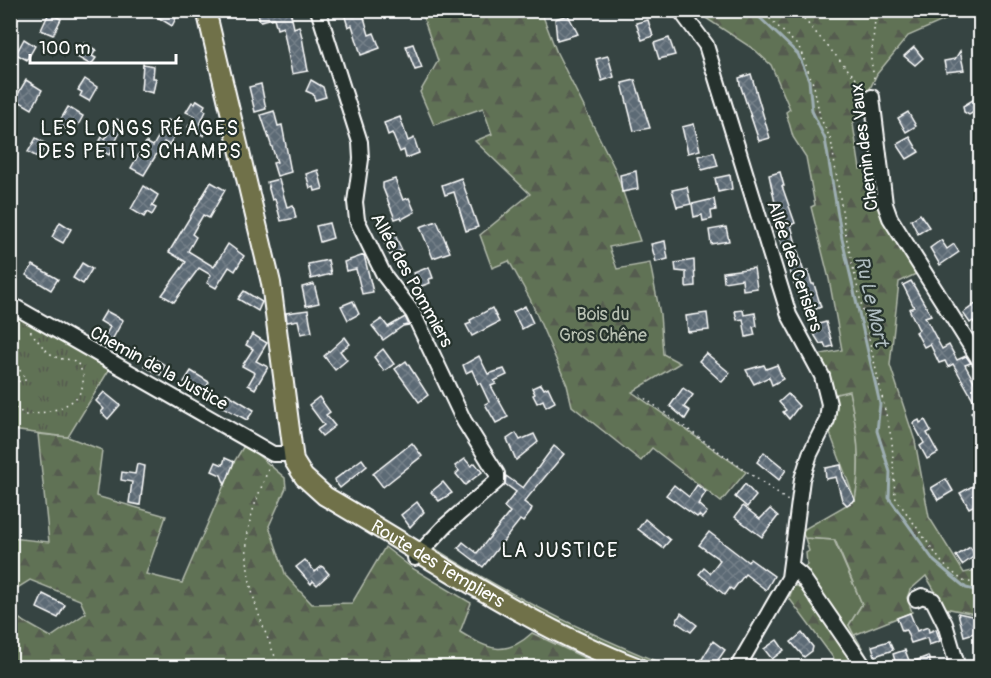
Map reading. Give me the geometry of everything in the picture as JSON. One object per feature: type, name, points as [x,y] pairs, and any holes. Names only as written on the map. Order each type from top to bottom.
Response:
[{"type":"main road","name":"Route des Templiers","points":[[206,10],[272,283],[286,415],[283,423],[283,455],[293,474],[307,489],[418,554],[599,652],[639,668]]},
{"type":"main road","name":"Route des Templiers","points":[[418,554],[506,614],[620,668]]},
{"type":"street","name":"Allée des Pommiers","points":[[318,10],[360,142],[361,159],[354,202],[357,220],[384,274],[413,313],[464,421],[498,474],[497,481],[418,554]]},
{"type":"street","name":"Allée des Cerisiers","points":[[680,10],[706,45],[789,315],[822,376],[829,404],[827,420],[810,454],[797,505],[789,578],[778,601],[737,668]]},
{"type":"street","name":"Chemin des Vaux","points":[[872,97],[885,204],[890,218],[981,361]]},
{"type":"street","name":"Chemin de la Justice","points":[[10,304],[283,455]]},
{"type":"street","points":[[791,567],[801,575],[865,668]]},
{"type":"street","points":[[916,599],[922,597],[933,600],[945,624],[958,668]]},
{"type":"path","points":[[761,10],[799,47],[814,86],[820,117],[831,140],[846,236],[892,441],[895,497],[943,564],[963,581],[981,584]]},
{"type":"path","points":[[796,10],[872,97]]},
{"type":"path","name":"Chemin des Vaux","points":[[872,97],[876,88],[871,60],[876,10]]},
{"type":"path","points":[[10,405],[26,415],[56,410],[73,400],[82,387],[83,377],[78,364],[74,360],[57,358],[21,322]]},
{"type":"path","points":[[10,355],[26,380],[10,384]]},
{"type":"path","points":[[640,395],[791,504],[797,505]]},
{"type":"path","points":[[973,455],[981,451]]},
{"type":"path","points":[[280,667],[257,609],[247,567],[251,518],[283,455]]},
{"type":"green space","name":"Bois du Gros Chêne","points":[[421,11],[541,11],[557,53],[615,169],[640,241],[609,247],[617,269],[650,263],[660,314],[663,354],[680,363],[632,392],[746,472],[721,502],[652,448],[641,461],[572,406],[567,385],[530,299],[509,261],[492,268],[480,235],[530,194],[475,141],[492,134],[483,108],[434,125],[420,92],[438,61]]},
{"type":"green space","points":[[695,11],[980,11],[954,16],[908,36],[877,74],[853,124],[860,169],[876,163],[918,273],[899,282],[890,365],[915,441],[929,517],[964,573],[980,569],[980,615],[945,608],[926,576],[910,590],[907,598],[912,612],[854,635],[849,625],[862,604],[835,540],[805,538],[801,531],[855,500],[858,472],[856,432],[849,391],[832,395],[817,355],[842,350],[829,279],[811,207],[815,205],[806,157],[793,137],[786,112],[790,109],[771,65],[755,50]]},
{"type":"green space","points":[[11,310],[109,370],[68,437],[11,430]]},
{"type":"green space","points":[[849,390],[858,445],[855,500],[828,428],[832,395]]},
{"type":"green space","points":[[38,434],[68,437],[102,450],[96,496],[166,516],[146,574],[182,583],[234,462],[245,444],[285,478],[286,488],[269,526],[286,576],[312,604],[352,603],[385,547],[412,568],[471,603],[460,632],[479,643],[505,648],[522,641],[532,633],[604,667],[11,667],[11,614],[51,637],[86,613],[80,600],[30,580],[11,592],[11,538],[49,542]]},
{"type":"green space","points":[[805,538],[834,540],[862,604],[849,625],[873,667],[867,667],[802,568],[807,565],[806,553],[809,551]]},
{"type":"green space","points":[[434,548],[462,566],[549,613],[670,667],[645,663],[584,639],[516,602],[433,552]]},
{"type":"green space","points":[[794,585],[800,587],[860,667],[840,667],[789,598]]},
{"type":"building","points":[[146,10],[174,10],[172,15],[176,18],[172,26]]},
{"type":"building","points":[[257,10],[290,10],[294,28],[299,26],[308,71],[292,74],[283,27],[277,29],[274,18],[260,21]]},
{"type":"building","points":[[343,10],[362,10],[369,35],[374,33],[380,48],[361,55],[352,25],[348,27]]},
{"type":"building","points":[[49,13],[61,19],[53,35],[41,30]]},
{"type":"building","points":[[568,15],[578,34],[557,40],[555,19]]},
{"type":"building","points":[[648,20],[653,36],[642,40],[636,23]]},
{"type":"building","points":[[669,38],[675,55],[659,59],[654,43]]},
{"type":"building","points":[[24,39],[35,46],[27,60],[16,54]]},
{"type":"building","points":[[84,43],[96,50],[92,56],[96,58],[91,65],[77,57]]},
{"type":"building","points":[[413,44],[422,68],[415,70],[406,46]]},
{"type":"building","points":[[914,47],[923,58],[915,65],[904,56]]},
{"type":"building","points":[[960,51],[964,70],[946,72],[944,61],[955,59]]},
{"type":"building","points":[[608,56],[614,77],[602,81],[596,59]]},
{"type":"building","points":[[143,64],[154,66],[153,78],[156,78],[153,93],[141,90]]},
{"type":"building","points":[[751,74],[770,138],[759,141],[739,78]]},
{"type":"building","points":[[85,79],[97,87],[89,101],[80,96],[82,92],[78,90]]},
{"type":"building","points":[[26,80],[42,90],[32,109],[15,99]]},
{"type":"building","points":[[311,80],[323,87],[326,97],[315,100],[313,94],[306,91]]},
{"type":"building","points":[[635,80],[650,128],[634,131],[622,83]]},
{"type":"building","points":[[261,84],[266,109],[255,112],[249,87]]},
{"type":"building","points":[[981,95],[981,108],[969,115],[964,112],[963,106]]},
{"type":"building","points":[[197,100],[205,105],[203,109],[206,111],[200,124],[207,129],[204,136],[188,127],[195,116],[186,112],[192,102],[195,104]]},
{"type":"building","points":[[68,107],[83,116],[78,125],[73,122],[68,130],[58,124]]},
{"type":"building","points":[[274,111],[278,126],[282,125],[291,172],[277,176],[273,163],[277,162],[261,115]]},
{"type":"building","points":[[908,112],[916,126],[906,132],[898,118]]},
{"type":"building","points":[[400,117],[408,141],[414,138],[419,153],[406,158],[404,150],[400,152],[392,133],[388,135],[384,123]]},
{"type":"building","points":[[117,119],[124,124],[109,155],[96,147],[102,137],[105,139]]},
{"type":"building","points":[[168,120],[180,127],[169,145],[164,142],[144,175],[131,168],[146,142],[153,146]]},
{"type":"building","points":[[694,124],[700,150],[688,153],[682,127]]},
{"type":"building","points":[[910,137],[919,152],[907,159],[897,144]]},
{"type":"building","points":[[36,138],[46,144],[39,158],[28,152]]},
{"type":"building","points":[[714,152],[718,166],[702,170],[698,156]]},
{"type":"building","points":[[318,170],[323,189],[315,191],[314,187],[310,188],[306,174]]},
{"type":"building","points":[[636,171],[638,189],[622,192],[620,175]]},
{"type":"building","points":[[780,172],[784,186],[782,186],[795,223],[791,225],[801,263],[804,272],[808,271],[812,284],[814,284],[821,307],[814,310],[812,303],[808,305],[803,287],[796,289],[773,219],[778,217],[769,175]]},
{"type":"building","points":[[730,175],[732,189],[718,192],[715,178]]},
{"type":"building","points":[[461,178],[478,227],[466,231],[454,192],[445,195],[442,185]]},
{"type":"building","points":[[279,179],[287,207],[293,205],[296,218],[281,221],[267,182]]},
{"type":"building","points":[[395,179],[403,200],[409,198],[415,212],[402,219],[401,217],[395,219],[383,188],[383,183]]},
{"type":"building","points":[[211,182],[225,190],[209,218],[203,215],[192,234],[196,237],[188,251],[214,267],[228,244],[244,256],[235,271],[229,267],[216,288],[207,283],[211,275],[199,268],[174,302],[162,295],[186,262],[169,252]]},
{"type":"building","points":[[144,186],[158,195],[152,206],[156,208],[152,215],[147,212],[144,217],[131,209]]},
{"type":"building","points":[[687,187],[691,204],[677,207],[672,190]]},
{"type":"building","points":[[714,199],[716,210],[711,211],[712,219],[703,221],[702,215],[694,217],[692,204]]},
{"type":"building","points":[[920,214],[929,227],[918,234],[911,220]]},
{"type":"building","points":[[437,221],[450,252],[433,258],[420,227]]},
{"type":"building","points":[[60,222],[71,229],[63,243],[52,237]]},
{"type":"building","points":[[329,223],[333,238],[320,242],[316,226]]},
{"type":"building","points":[[726,227],[729,241],[711,244],[709,230]]},
{"type":"building","points":[[395,235],[402,250],[390,255],[383,239]]},
{"type":"building","points":[[941,240],[947,249],[954,244],[959,252],[940,265],[930,248]]},
{"type":"building","points":[[665,241],[668,259],[656,262],[651,244]]},
{"type":"building","points":[[364,255],[373,292],[362,294],[356,269],[346,271],[344,262]]},
{"type":"building","points":[[328,260],[331,274],[311,279],[308,264]]},
{"type":"building","points":[[694,260],[695,286],[686,287],[686,272],[676,271],[675,263]]},
{"type":"building","points":[[82,263],[92,269],[83,284],[73,278]]},
{"type":"building","points":[[33,265],[58,279],[51,290],[26,275]]},
{"type":"building","points":[[429,267],[433,278],[429,279],[430,283],[419,287],[414,273]]},
{"type":"building","points":[[754,268],[757,288],[743,290],[742,279],[724,282],[723,272]]},
{"type":"building","points":[[911,281],[931,315],[925,317],[942,349],[949,345],[957,360],[966,356],[971,363],[965,365],[981,394],[981,430],[971,412],[978,408],[953,364],[948,367],[945,361],[939,363],[930,344],[924,347],[916,332],[919,330],[909,309],[914,307],[903,285]]},
{"type":"building","points":[[314,284],[319,303],[306,306],[302,287]]},
{"type":"building","points":[[244,291],[262,302],[258,311],[238,299]]},
{"type":"building","points":[[981,300],[981,332],[963,313]]},
{"type":"building","points":[[353,301],[359,314],[348,320],[341,306]]},
{"type":"building","points":[[525,306],[533,323],[522,329],[513,312]]},
{"type":"building","points":[[492,308],[499,322],[472,336],[466,325],[471,323],[470,320]]},
{"type":"building","points":[[308,310],[312,332],[301,334],[298,320],[287,322],[286,313]]},
{"type":"building","points":[[743,310],[744,315],[755,313],[757,326],[753,327],[755,335],[746,337],[743,319],[737,320],[735,311]]},
{"type":"building","points":[[106,311],[123,320],[107,349],[100,345],[110,327],[100,321]]},
{"type":"building","points":[[707,313],[709,330],[688,332],[686,316]]},
{"type":"building","points":[[405,317],[409,325],[403,326],[383,340],[372,326],[382,319],[388,327]]},
{"type":"building","points":[[826,322],[833,346],[826,348],[824,343],[820,344],[812,326]]},
{"type":"building","points":[[252,334],[267,343],[256,361],[268,367],[255,389],[248,385],[255,373],[242,366],[253,349],[246,345]]},
{"type":"building","points":[[345,337],[350,344],[340,351],[347,360],[335,370],[324,356]]},
{"type":"building","points":[[383,349],[394,364],[384,371],[374,357]]},
{"type":"building","points":[[706,353],[730,373],[722,382],[699,361]]},
{"type":"building","points":[[150,356],[165,365],[160,375],[144,366]]},
{"type":"building","points":[[479,356],[488,374],[504,369],[507,375],[494,381],[496,384],[491,386],[508,417],[496,423],[485,404],[489,402],[480,383],[478,384],[472,370],[466,373],[463,365]]},
{"type":"building","points":[[406,361],[428,395],[419,402],[395,369]]},
{"type":"building","points":[[764,365],[766,369],[777,365],[783,379],[772,385],[769,377],[754,384],[746,370]]},
{"type":"building","points":[[191,371],[209,382],[203,393],[184,382]]},
{"type":"building","points":[[541,384],[544,389],[548,387],[555,402],[546,407],[543,400],[537,403],[533,395],[535,394],[532,388]]},
{"type":"building","points":[[683,388],[693,395],[684,407],[690,411],[685,419],[670,406]]},
{"type":"building","points":[[104,392],[120,405],[108,419],[101,412],[104,409],[96,401]]},
{"type":"building","points":[[226,393],[254,410],[247,420],[219,405]]},
{"type":"building","points":[[788,394],[799,406],[789,419],[783,412],[786,410],[779,402]]},
{"type":"building","points":[[319,397],[330,412],[326,415],[335,426],[322,436],[317,430],[324,425],[309,405]]},
{"type":"building","points":[[919,420],[920,423],[925,420],[931,431],[927,433],[938,453],[927,459],[920,446],[924,443],[913,423]]},
{"type":"building","points":[[516,433],[520,440],[534,434],[538,442],[516,460],[507,439]]},
{"type":"building","points":[[412,443],[422,456],[383,487],[373,474]]},
{"type":"building","points":[[554,446],[564,454],[524,502],[532,508],[530,513],[523,522],[520,520],[483,567],[458,548],[463,542],[477,553],[510,512],[504,507],[516,492],[505,484],[506,476],[523,488]]},
{"type":"building","points":[[764,452],[786,470],[779,480],[757,462]]},
{"type":"building","points":[[225,458],[234,462],[225,485],[221,475],[212,471],[216,462],[223,465]]},
{"type":"building","points":[[362,459],[367,466],[340,488],[334,480]]},
{"type":"building","points":[[465,459],[471,466],[475,463],[482,472],[465,485],[456,474],[459,471],[455,466]]},
{"type":"building","points":[[137,464],[145,466],[140,505],[129,503],[132,482],[121,480],[122,472],[135,474]]},
{"type":"building","points":[[841,465],[843,476],[855,500],[847,505],[842,500],[836,477],[826,479],[825,468]]},
{"type":"building","points":[[946,479],[953,491],[938,500],[931,488]]},
{"type":"building","points":[[443,482],[452,493],[439,501],[431,492]]},
{"type":"building","points":[[745,484],[756,496],[747,507],[735,497]]},
{"type":"building","points":[[976,484],[981,492],[977,498],[979,503],[969,508],[960,493]]},
{"type":"building","points":[[674,485],[689,497],[697,485],[706,492],[698,504],[707,512],[702,518],[699,515],[697,517],[666,495]]},
{"type":"building","points":[[417,502],[424,512],[410,527],[401,515]]},
{"type":"building","points":[[743,506],[760,519],[770,509],[778,516],[762,537],[735,517]]},
{"type":"building","points":[[645,519],[670,540],[663,548],[638,529]]},
{"type":"building","points":[[709,532],[748,562],[750,559],[774,576],[766,590],[745,574],[733,590],[730,588],[725,595],[699,574],[704,568],[710,573],[720,560],[699,545]]},
{"type":"building","points":[[970,547],[976,555],[962,565],[956,556]]},
{"type":"building","points":[[305,560],[315,572],[322,566],[329,574],[317,585],[313,581],[311,584],[296,567]]},
{"type":"building","points":[[43,594],[65,605],[58,618],[37,608]]},
{"type":"building","points":[[681,613],[697,625],[691,632],[676,622]]},
{"type":"building","points":[[910,613],[917,631],[928,627],[929,632],[936,629],[940,641],[929,645],[927,638],[911,643],[906,630],[902,631],[897,618]]},
{"type":"building","points":[[958,613],[981,618],[981,631],[964,636]]},
{"type":"building","points":[[802,633],[813,647],[812,651],[804,657],[791,642]]},
{"type":"building","points":[[777,640],[784,650],[772,659],[764,649]]},
{"type":"building","points":[[713,641],[725,650],[713,667],[702,659]]},
{"type":"building","points":[[889,641],[893,650],[875,656],[872,646]]},
{"type":"building","points":[[905,650],[910,663],[897,667],[893,654]]},
{"type":"building","points":[[928,656],[932,668],[900,668]]},
{"type":"waterway","name":"Ru Le Mort","points":[[741,10],[756,14],[798,54],[809,80],[812,111],[825,139],[842,239],[880,404],[877,431],[890,472],[889,498],[934,561],[966,588],[980,591]]},
{"type":"district","name":"LES LONGS RÉAGES DES PETITS CHAMPS","points":[[140,140]]},
{"type":"district","name":"LA JUSTICE","points":[[560,550]]}]
